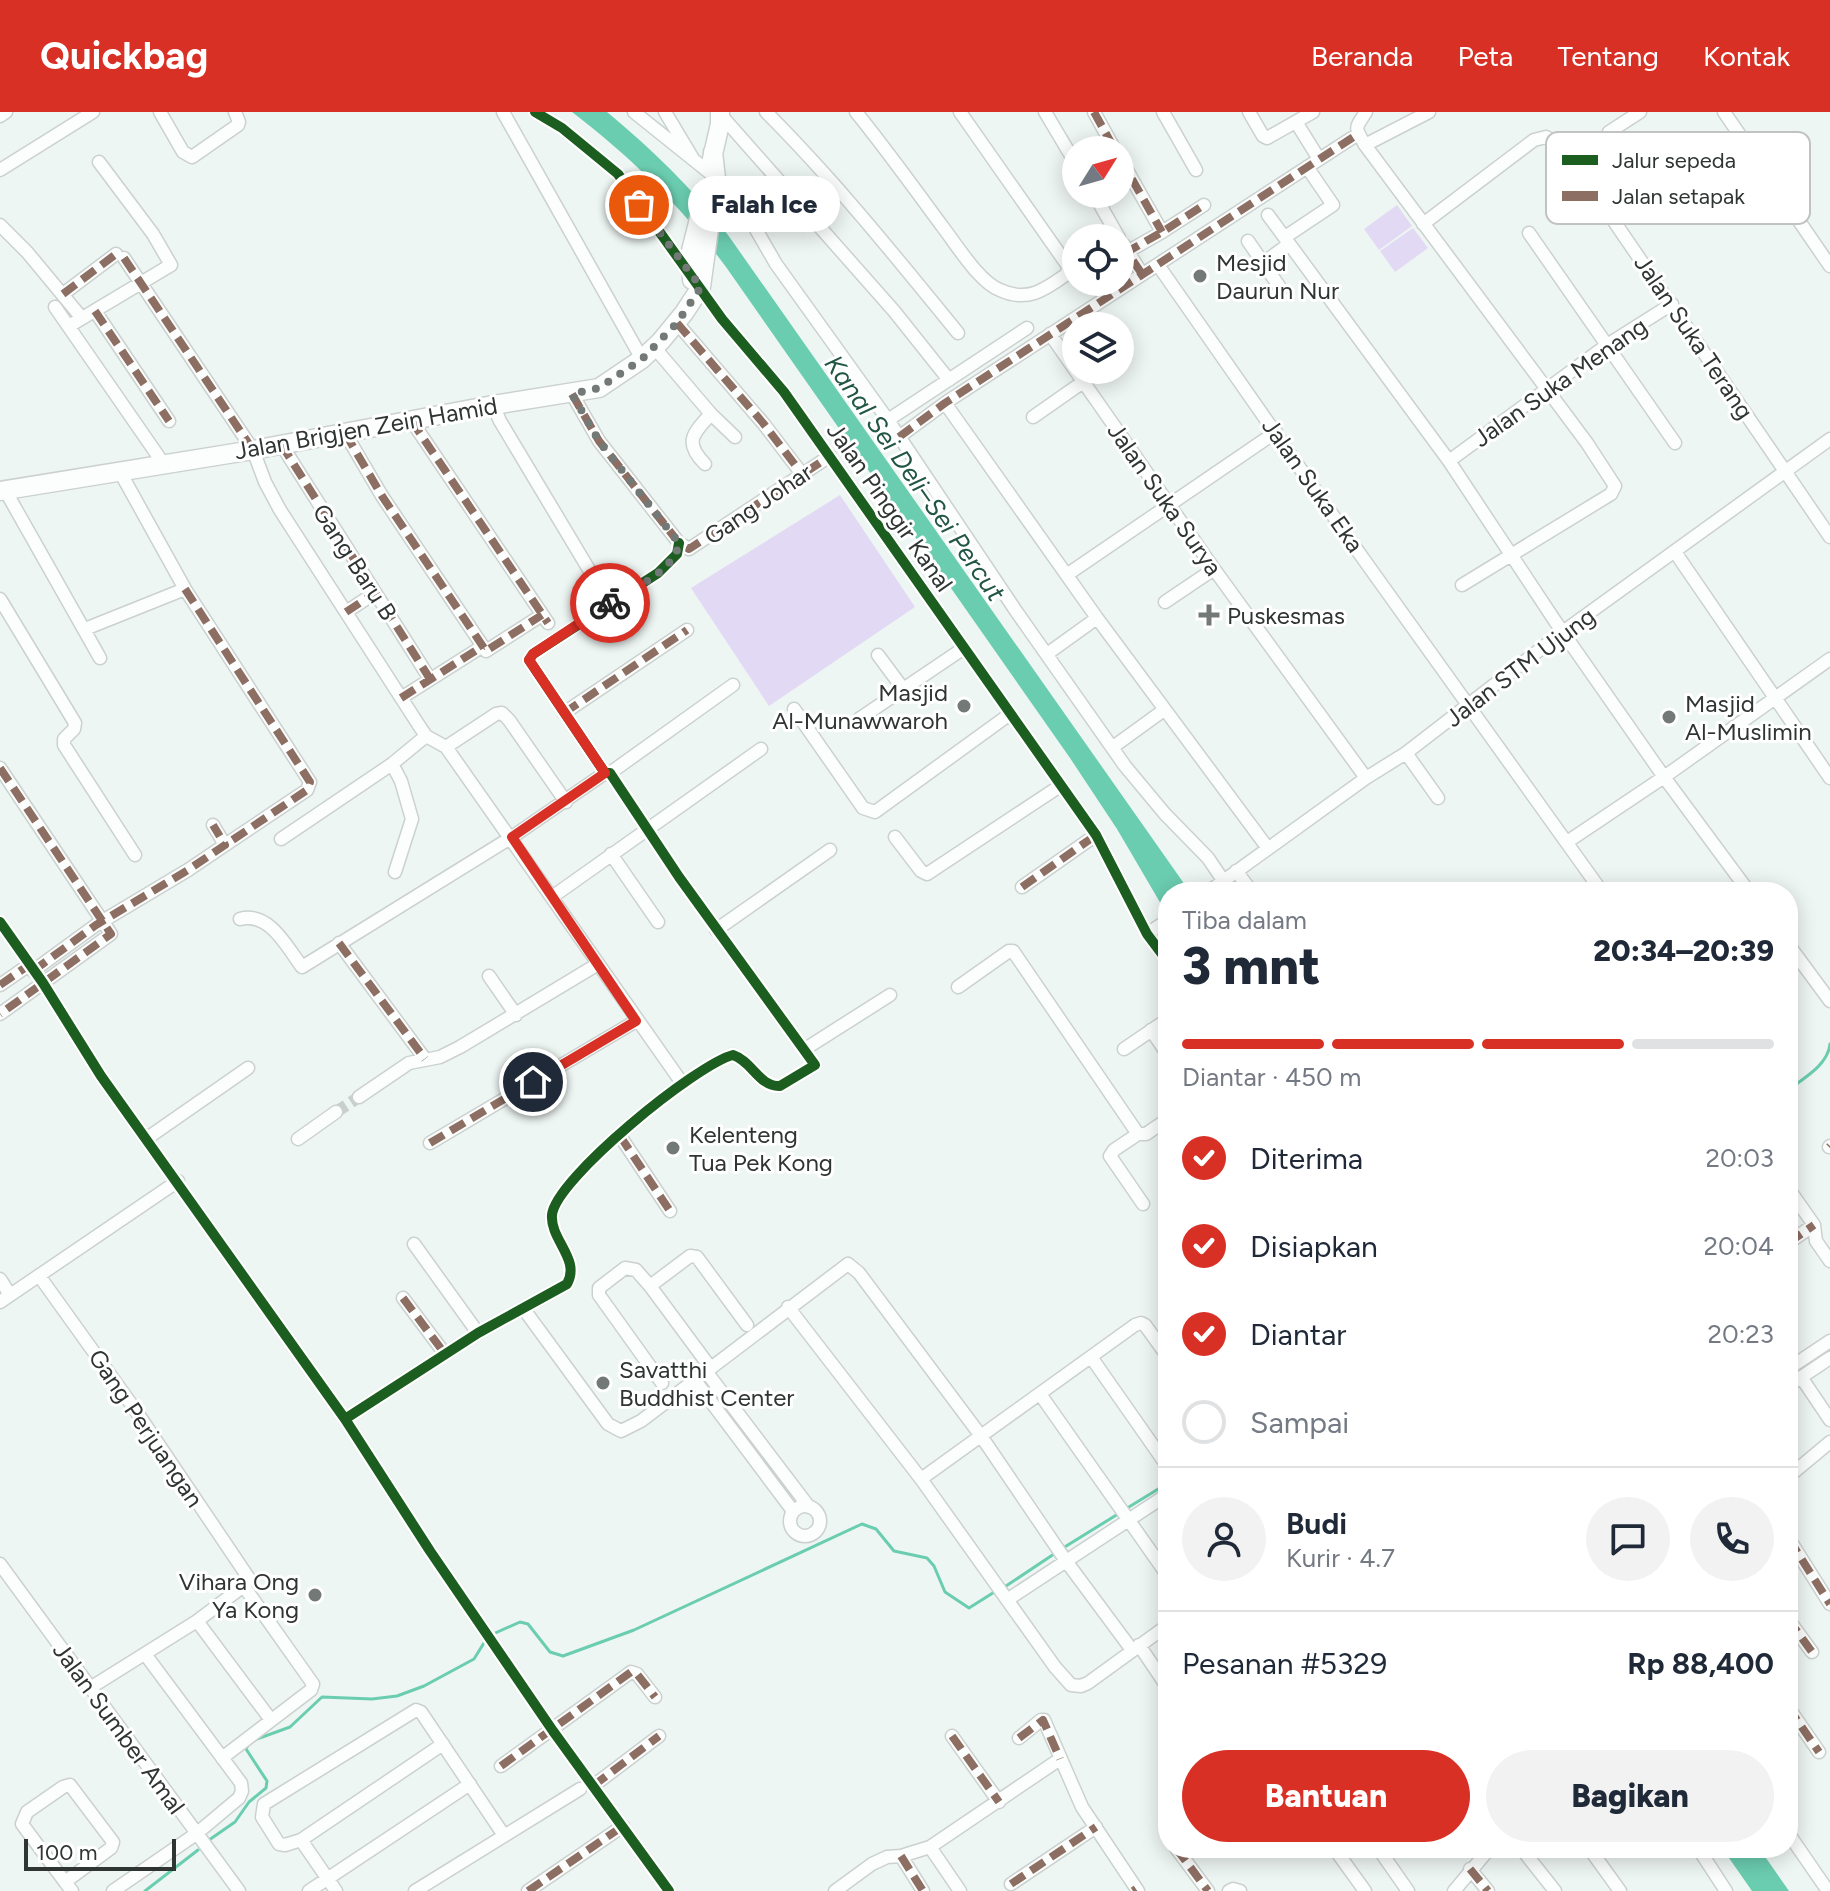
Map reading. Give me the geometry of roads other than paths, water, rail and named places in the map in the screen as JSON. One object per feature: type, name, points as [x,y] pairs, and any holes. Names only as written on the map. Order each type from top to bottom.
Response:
[{"type":"main road","name":"Jalan Brigjen Zein Hamid","points":[[2,490],[253,450],[599,388],[648,353],[677,323],[696,274],[712,177],[713,152],[720,124],[719,112]]},
{"type":"street","points":[[0,116],[6,112]]},
{"type":"street","points":[[0,170],[93,112]]},
{"type":"street","points":[[160,112],[183,152],[192,157],[238,125],[235,112]]},
{"type":"street","points":[[503,112],[648,353],[735,437]]},
{"type":"street","name":"Jalan Pinggir Kanal","points":[[535,112],[562,128],[618,174],[696,274],[722,319],[784,392],[1096,835],[1158,943]]},
{"type":"street","name":"Jalan Pinggir Kanal","points":[[634,112],[735,193],[776,264],[888,420],[1047,654],[1113,747],[1165,814],[1208,858],[1223,882]]},
{"type":"street","points":[[665,112],[681,134],[694,161]]},
{"type":"street","points":[[719,112],[894,311],[949,380]]},
{"type":"street","points":[[766,112],[813,159],[958,333]]},
{"type":"street","points":[[856,112],[963,254],[990,284],[1003,292],[1031,295],[1041,292],[1067,274],[1068,266],[960,112]]},
{"type":"street","points":[[1045,112],[1062,141]]},
{"type":"street","points":[[1094,112],[1107,136]]},
{"type":"street","points":[[1163,112],[1196,170]]},
{"type":"street","points":[[1249,112],[1267,138],[1313,112]]},
{"type":"street","points":[[1366,112],[1356,124],[1362,140],[1615,486],[1611,494],[1462,585]]},
{"type":"street","points":[[899,437],[945,403],[1319,159],[1429,112]]},
{"type":"street","points":[[1609,132],[1640,112]]},
{"type":"street","points":[[1724,112],[1738,132]]},
{"type":"street","points":[[1296,122],[1319,159]]},
{"type":"street","name":"Jalan Suka Terang","points":[[1423,224],[1534,140],[1546,137]]},
{"type":"street","points":[[69,326],[169,268],[170,261],[99,162]]},
{"type":"street","points":[[1263,263],[1333,205],[1307,167]]},
{"type":"street","points":[[1134,183],[1162,232]]},
{"type":"street","points":[[1134,248],[1204,205]]},
{"type":"street","points":[[1268,215],[1449,461],[1664,777],[1742,882]]},
{"type":"street","name":"Jalan Suka Terang","points":[[1616,224],[1830,537]]},
{"type":"street","points":[[1801,224],[1830,266]]},
{"type":"street","points":[[0,225],[27,252],[81,317]]},
{"type":"street","points":[[1529,233],[1675,443]]},
{"type":"street","points":[[1248,241],[1281,289]]},
{"type":"street","points":[[63,294],[120,256],[142,283],[253,450],[273,498],[426,736],[446,747],[682,1083]]},
{"type":"street","points":[[1134,262],[1142,274]]},
{"type":"street","name":"Jalan Suka Eka","points":[[1158,265],[1595,882]]},
{"type":"street","name":"Jalan Suka Menang","points":[[1449,461],[1607,345],[1672,304]]},
{"type":"street","points":[[55,307],[163,463]]},
{"type":"street","points":[[95,311],[169,421]]},
{"type":"street","points":[[677,323],[763,423],[802,474]]},
{"type":"street","points":[[888,420],[1027,328]]},
{"type":"street","name":"Jalan Suka Surya","points":[[1050,334],[1062,351]]},
{"type":"street","points":[[1033,417],[1080,384]]},
{"type":"street","name":"Jalan Suka Surya","points":[[1084,384],[1366,778]]},
{"type":"street","name":"Gang Johar","points":[[572,394],[599,441],[679,543],[689,549],[830,456]]},
{"type":"street","points":[[945,403],[1097,618],[1267,847]]},
{"type":"street","points":[[493,405],[594,578]]},
{"type":"street","points":[[705,464],[692,447],[692,440],[711,414]]},
{"type":"street","points":[[345,433],[382,496],[488,652],[545,619],[411,420]]},
{"type":"street","points":[[1068,574],[1276,432]]},
{"type":"street","name":"Jalan STM Ujung","points":[[1227,882],[1236,871],[1267,847],[1406,753],[1564,631],[1830,439]]},
{"type":"street","name":"Gang Baru B","points":[[281,444],[430,679]]},
{"type":"street","points":[[0,985],[188,870],[311,785],[185,589],[119,470]]},
{"type":"street","points":[[2,490],[100,658]]},
{"type":"street","points":[[529,660],[533,654],[658,573],[677,554],[679,543]]},
{"type":"street","points":[[1675,552],[1830,778]]},
{"type":"street","points":[[1165,602],[1214,569]]},
{"type":"street","points":[[85,629],[185,589]]},
{"type":"street","points":[[346,612],[375,593]]},
{"type":"street","points":[[0,599],[75,723],[74,729],[64,739],[64,745],[135,855]]},
{"type":"street","points":[[1047,654],[1097,618]]},
{"type":"street","points":[[564,713],[687,630]]},
{"type":"street","points":[[345,1419],[478,1333],[567,1284],[572,1275],[571,1264],[552,1227],[554,1205],[562,1191],[592,1157],[682,1083],[722,1057],[733,1055],[745,1060],[767,1084],[780,1086],[815,1065],[716,930],[511,636]]},
{"type":"street","points":[[401,698],[483,646]]},
{"type":"street","points":[[859,719],[964,648]]},
{"type":"street","points":[[878,655],[904,690]]},
{"type":"street","points":[[1567,842],[1830,659]]},
{"type":"street","points":[[240,919],[250,916],[262,920],[279,936],[302,967],[566,802],[733,685]]},
{"type":"street","points":[[794,709],[863,808],[875,812],[1010,714]]},
{"type":"street","points":[[1113,747],[1164,710]]},
{"type":"street","points":[[446,747],[502,713],[566,802]]},
{"type":"street","points":[[281,839],[392,764],[426,736]]},
{"type":"street","points":[[552,897],[761,749]]},
{"type":"street","points":[[1406,753],[1438,798]]},
{"type":"street","points":[[392,764],[401,781],[412,819],[395,872]]},
{"type":"street","points":[[0,768],[111,934],[0,1014]]},
{"type":"street","points":[[895,837],[921,871],[927,874],[1060,786]]},
{"type":"street","points":[[213,825],[225,845]]},
{"type":"street","points":[[1022,887],[1096,835]]},
{"type":"street","points":[[716,930],[830,850]]},
{"type":"street","points":[[611,854],[658,922]]},
{"type":"street","points":[[1236,871],[1244,882]]},
{"type":"street","points":[[0,922],[43,983],[101,1076],[345,1419],[430,1551],[553,1731],[586,1787],[623,1826],[669,1891]]},
{"type":"street","points":[[1152,932],[1158,928]]},
{"type":"street","points":[[339,943],[425,1059]]},
{"type":"street","points":[[958,987],[1009,951],[1016,953],[1054,1014],[1138,1134]]},
{"type":"street","points":[[1798,958],[1830,1001]]},
{"type":"street","points":[[359,1097],[409,1063],[446,1054],[598,964]]},
{"type":"street","points":[[489,976],[516,1015]]},
{"type":"street","points":[[805,1049],[890,995]]},
{"type":"street","points":[[430,1143],[636,1021]]},
{"type":"street","points":[[1124,1049],[1158,1025]]},
{"type":"street","points":[[1151,1030],[1158,1040]]},
{"type":"street","points":[[146,1139],[248,1068]]},
{"type":"street","points":[[298,1139],[336,1112]]},
{"type":"street","points":[[1143,1204],[1110,1156],[1138,1134],[1146,1134],[1158,1126]]},
{"type":"street","points":[[620,1136],[670,1211]]},
{"type":"street","points":[[0,1279],[5,1298],[178,1181]]},
{"type":"street","points":[[1798,1202],[1814,1225],[1816,1241],[1830,1261]]},
{"type":"street","points":[[1798,1236],[1814,1225]]},
{"type":"street","points":[[414,1244],[478,1333]]},
{"type":"street","points":[[650,1286],[690,1256],[697,1257],[747,1325]]},
{"type":"street","points":[[523,1308],[608,1424],[618,1431],[641,1421],[839,1268],[848,1264],[854,1267],[981,1436],[1065,1558],[1158,1676]]},
{"type":"street","points":[[662,1383],[601,1302],[599,1288],[629,1268],[636,1270],[650,1286],[707,1368],[818,1515],[815,1532],[803,1536],[792,1529],[790,1523],[793,1511],[803,1506],[809,1507]]},
{"type":"street","name":"Gang Perjuangan","points":[[40,1277],[134,1408],[250,1580]]},
{"type":"street","points":[[403,1298],[445,1354]]},
{"type":"street","points":[[788,1307],[921,1479],[1064,1679],[1075,1687],[1088,1683],[1158,1632]]},
{"type":"street","points":[[921,1479],[1141,1323],[1158,1342]]},
{"type":"street","points":[[1798,1362],[1830,1341]]},
{"type":"street","points":[[1091,1357],[1158,1453]]},
{"type":"street","points":[[1798,1379],[1830,1358]]},
{"type":"street","points":[[1801,1377],[1830,1420]]},
{"type":"street","points":[[694,1379],[793,1511]]},
{"type":"street","points":[[1040,1394],[1158,1562]]},
{"type":"street","points":[[1798,1469],[1830,1442]]},
{"type":"street","points":[[1006,1599],[1124,1513],[1158,1498]]},
{"type":"street","points":[[1798,1553],[1830,1604]]},
{"type":"street","name":"Jalan Sumber Amal","points":[[0,1564],[239,1891]]},
{"type":"street","points":[[90,1688],[197,1621],[241,1588],[248,1590],[313,1684],[311,1690],[222,1758]]},
{"type":"street","points":[[197,1621],[271,1720]]},
{"type":"street","points":[[1798,1633],[1812,1652]]},
{"type":"street","points":[[113,1891],[196,1834],[241,1795],[241,1783],[145,1654]]},
{"type":"street","points":[[501,1766],[631,1672],[637,1674],[655,1697]]},
{"type":"street","points":[[443,1744],[301,1840],[281,1845],[262,1817],[264,1804],[278,1792],[416,1710],[421,1712],[443,1744],[470,1784],[503,1834]]},
{"type":"street","points":[[1019,1738],[1043,1720],[1082,1807],[1136,1890]]},
{"type":"street","points":[[1798,1722],[1819,1752]]},
{"type":"street","points":[[415,1891],[503,1834],[586,1787],[659,1736]]},
{"type":"street","points":[[952,1736],[999,1802]]},
{"type":"street","points":[[835,1891],[887,1857],[930,1847],[1060,1759]]},
{"type":"street","points":[[296,1891],[470,1784]]},
{"type":"street","points":[[70,1785],[113,1842],[111,1848],[69,1887],[22,1824],[22,1819],[27,1812],[70,1785]]},
{"type":"street","points":[[531,1890],[623,1826]]},
{"type":"street","points":[[1011,1884],[1096,1827]]},
{"type":"street","points":[[301,1840],[336,1891]]},
{"type":"street","points":[[930,1847],[960,1891]]},
{"type":"street","points":[[1798,1848],[1828,1891]]},
{"type":"street","points":[[901,1856],[923,1891]]},
{"type":"street","points":[[1183,1858],[1208,1891]]},
{"type":"street","points":[[1341,1858],[1365,1891]]},
{"type":"street","points":[[1385,1858],[1408,1891]]},
{"type":"street","points":[[1454,1891],[1480,1858]]},
{"type":"street","points":[[1529,1858],[1555,1891]]},
{"type":"street","points":[[1596,1858],[1620,1891]]},
{"type":"street","points":[[1705,1858],[1726,1891]]},
{"type":"street","points":[[1470,1869],[1488,1891]]},
{"type":"street","points":[[309,1891],[326,1875]]},
{"type":"street","points":[[1229,1891],[1240,1891]]},
{"type":"waterway","points":[[1798,1083],[1820,1065],[1830,1044]]},
{"type":"waterway","points":[[1124,1510],[1158,1489]]},
{"type":"waterway","points":[[1063,1548],[1118,1514]]},
{"type":"waterway","points":[[493,1634],[520,1622],[528,1624],[550,1652],[563,1656],[634,1630],[862,1524],[876,1529],[894,1551],[927,1558],[934,1566],[945,1592],[969,1608],[996,1591]]},
{"type":"waterway","points":[[1003,1588],[1057,1552]]},
{"type":"waterway","points":[[254,1740],[290,1727],[322,1697],[372,1699],[397,1696],[424,1686],[474,1659],[487,1638]]},
{"type":"waterway","points":[[209,1840],[235,1822],[249,1802],[266,1788],[267,1781],[246,1749],[248,1745]]},
{"type":"waterway","points":[[145,1891],[198,1850]]},
{"type":"tunnel","points":[[336,1112],[359,1097]]},
{"type":"place","name":"Falah Ice","points":[[639,205]]},
{"type":"place","name":"Mesjid Daurun Nur","points":[[1200,276]]},
{"type":"place","name":"Puskesmas","points":[[1209,615]]},
{"type":"place","name":"Masjid Al-Munawwaroh","points":[[964,706]]},
{"type":"place","name":"Masjid Al-Muslimin","points":[[1669,717]]},
{"type":"place","name":"Kelenteng Tua Pek Kong","points":[[673,1148]]},
{"type":"place","name":"Savatthi Buddhist Center","points":[[603,1383]]},
{"type":"place","name":"Vihara Ong Ya Kong","points":[[315,1595]]},
{"type":"water label","name":"Kanal Sei Deli–Sei Percut","points":[[915,478]]}]
